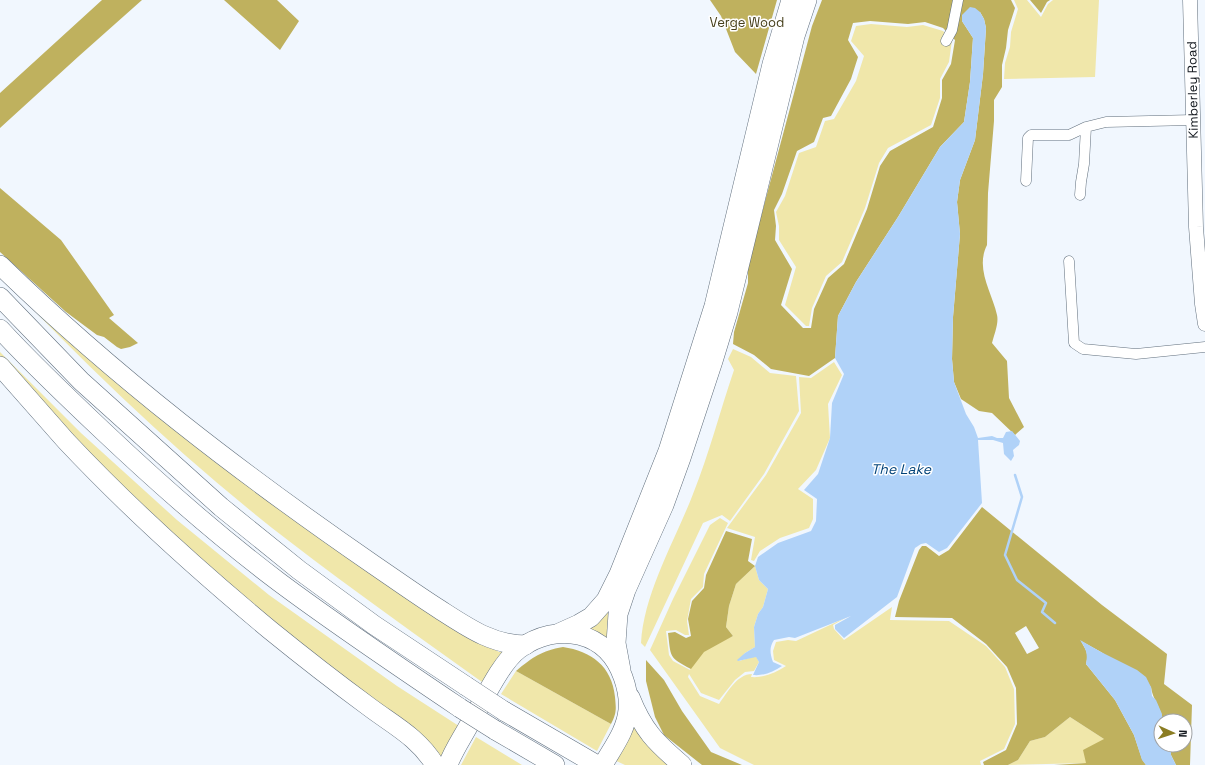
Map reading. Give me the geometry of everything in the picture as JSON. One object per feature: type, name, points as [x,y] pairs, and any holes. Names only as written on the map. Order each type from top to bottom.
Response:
[{"type":"highway","points":[[448,765],[451,757],[504,666],[514,654],[535,640],[559,633],[590,617],[606,600],[622,567],[668,451],[714,306],[772,64],[791,0]]},
{"type":"highway","points":[[682,765],[649,734],[636,712],[621,670],[616,643],[618,614],[626,590],[664,505],[713,361],[728,312],[795,36],[807,0]]},
{"type":"highway","points":[[0,265],[68,329],[169,414],[310,521],[474,632],[501,643],[526,645]]},
{"type":"highway","points":[[0,297],[82,381],[221,507],[305,574],[380,629],[504,711],[597,765]]},
{"type":"highway","points":[[0,330],[49,380],[134,460],[211,528],[278,581],[366,645],[460,708],[555,765]]},
{"type":"highway","points":[[0,366],[67,441],[189,560],[299,653],[412,737],[428,754],[435,765]]},
{"type":"highway","points":[[559,633],[585,637],[596,641],[609,651],[621,670]]},
{"type":"highway","points":[[603,765],[623,730],[628,709],[627,690]]},
{"type":"highway","points":[[389,721],[417,749],[428,765]]},
{"type":"street","points":[[946,41],[952,30],[958,0]]},
{"type":"street","name":"Kimberley Road","points":[[1190,0],[1198,249],[1205,324]]},
{"type":"street","points":[[1026,181],[1028,138],[1031,135],[1069,135],[1086,127],[1106,122],[1193,120]]},
{"type":"street","points":[[1080,195],[1084,164],[1086,127]]},
{"type":"street","points":[[1069,261],[1074,343],[1078,346],[1107,352],[1136,354],[1205,346]]},
{"type":"shaded area","points":[[1014,0],[1027,0],[1041,17],[1048,4],[1053,0],[1099,0],[1095,77],[1004,79],[1005,63],[1010,47],[1011,32],[1018,9]]},
{"type":"shaded area","points":[[871,24],[907,27],[923,25],[943,31],[952,40],[949,62],[940,79],[940,98],[931,125],[888,148],[879,163],[865,208],[842,262],[826,276],[812,308],[809,326],[806,326],[785,305],[796,267],[779,240],[779,226],[776,212],[785,196],[799,153],[816,147],[825,121],[834,119],[856,81],[864,56],[851,41],[856,26]]},
{"type":"shaded area","points":[[0,275],[443,619],[499,652],[510,652],[489,687],[314,560],[213,479],[139,414],[68,345]]},
{"type":"shaded area","points":[[733,349],[751,357],[770,373],[796,376],[799,411],[764,474],[730,521],[722,515],[703,523],[645,647],[641,643],[643,624],[648,605],[661,567],[686,512],[704,464],[734,370],[728,359]]},
{"type":"shaded area","points":[[0,352],[81,433],[177,520],[269,595],[397,686],[462,728],[445,765],[266,620],[111,476],[6,364],[0,356]]},
{"type":"shaded area","points":[[834,362],[842,375],[828,404],[830,438],[816,470],[798,489],[813,499],[813,519],[809,528],[780,538],[760,551],[754,561],[751,560],[755,537],[727,528],[766,475],[801,413],[799,377],[811,378]]},
{"type":"shaded area","points":[[651,508],[608,618],[607,631],[609,646],[578,630]]},
{"type":"shaded area","points":[[720,518],[728,523],[704,574],[703,587],[691,599],[687,621],[689,635],[685,635],[676,630],[666,631],[669,655],[673,661],[690,670],[696,658],[702,653],[714,645],[733,636],[726,627],[729,606],[736,584],[755,566],[759,580],[768,589],[763,607],[758,614],[754,627],[755,647],[745,653],[739,661],[756,656],[759,662],[754,671],[745,672],[735,680],[719,700],[701,693],[689,674],[688,677],[700,696],[719,704],[733,685],[742,677],[752,674],[751,677],[765,676],[786,666],[774,660],[773,651],[776,642],[788,640],[796,641],[847,617],[833,625],[834,629],[844,640],[892,607],[890,620],[949,621],[986,646],[1005,667],[1014,689],[1015,724],[1004,749],[980,761],[981,765],[754,765],[720,748],[650,650],[673,599],[710,525]]},
{"type":"shaded area","points":[[516,671],[611,724],[597,751],[501,694]]},
{"type":"shaded area","points":[[1070,717],[1104,739],[1087,763],[1008,765],[1018,760],[1030,741],[1045,737]]},
{"type":"shaded area","points":[[631,721],[671,765],[625,765],[610,758]]},
{"type":"shaded area","points":[[476,737],[522,765],[461,765]]},
{"type":"green space","points":[[102,0],[142,0],[0,128],[0,93]]},
{"type":"green space","points":[[224,0],[277,0],[299,21],[280,50]]},
{"type":"green space","name":"Verge Wood","points":[[710,0],[777,0],[756,74],[735,52],[721,16]]},
{"type":"green space","points":[[822,0],[1011,0],[1015,8],[1008,30],[1002,65],[1002,87],[994,100],[994,121],[988,193],[987,245],[983,263],[986,280],[997,315],[997,325],[992,343],[1007,361],[1009,398],[1024,427],[1015,435],[992,413],[979,411],[961,399],[954,382],[952,359],[953,317],[960,234],[957,202],[960,180],[975,140],[983,74],[986,28],[984,19],[980,12],[962,21],[973,38],[970,82],[964,122],[940,147],[898,217],[856,282],[838,316],[835,358],[809,376],[771,369],[754,355],[733,344],[734,332],[748,283],[748,265],[812,26]],"holes":[[[870,21],[908,24],[925,22],[943,28],[955,40],[951,64],[942,80],[942,98],[933,127],[890,151],[880,166],[867,209],[844,264],[828,278],[814,309],[811,328],[803,328],[781,305],[792,269],[775,240],[776,226],[774,210],[782,194],[797,151],[814,142],[823,118],[831,116],[851,79],[858,57],[848,40],[853,23]]]},
{"type":"green space","points":[[1030,0],[1050,0],[1047,2],[1041,13]]},
{"type":"green space","points":[[0,188],[61,240],[114,315],[109,318],[138,343],[121,349],[104,337],[97,335],[66,312],[0,252]]},
{"type":"green space","points":[[982,507],[1102,605],[1167,654],[1164,684],[1192,705],[1192,713],[1160,713],[1153,696],[1151,687],[1101,652],[1081,641],[1087,654],[1086,664],[1115,700],[1134,735],[1142,759],[1146,765],[1054,765],[1086,763],[1083,750],[1104,739],[1070,717],[1045,737],[1030,741],[1018,760],[1008,765],[984,765],[983,762],[1006,750],[1017,724],[1016,688],[1007,667],[986,644],[952,618],[895,617],[899,601],[919,550],[922,546],[926,546],[939,556],[949,550]],"holes":[[[1026,626],[1039,648],[1027,654],[1015,633]]]},
{"type":"green space","points":[[726,531],[752,539],[748,561],[755,566],[736,584],[729,606],[726,627],[733,636],[704,652],[691,669],[678,662],[672,656],[668,633],[675,632],[686,638],[691,636],[688,619],[692,601],[704,588],[706,575]]},
{"type":"green space","points":[[563,647],[583,652],[591,656],[605,669],[610,677],[616,704],[616,710],[611,724],[516,671],[538,655],[549,650]]},
{"type":"green space","points":[[646,660],[664,680],[682,711],[711,752],[742,765],[702,765],[664,735],[655,717],[646,681]]},
{"type":"green space","points":[[1171,753],[1190,753],[1190,765],[1176,765]]},
{"type":"water","name":"The Lake","points":[[970,7],[975,8],[980,12],[984,19],[986,28],[983,74],[975,140],[960,180],[957,202],[960,234],[953,317],[952,359],[954,382],[966,414],[974,427],[978,438],[992,436],[1003,438],[1006,432],[1012,431],[1020,441],[1019,445],[1013,450],[1014,456],[1011,461],[1004,454],[1003,443],[993,440],[978,440],[982,503],[947,548],[939,552],[926,543],[915,548],[897,597],[844,638],[835,629],[835,625],[851,616],[795,638],[789,637],[774,640],[771,648],[772,659],[773,662],[782,666],[768,673],[753,675],[759,662],[756,657],[737,660],[755,647],[754,627],[758,614],[763,607],[768,589],[759,580],[755,566],[758,557],[778,543],[811,531],[816,521],[817,499],[804,490],[818,474],[830,438],[832,403],[844,374],[835,358],[838,316],[856,282],[898,217],[940,147],[964,122],[970,82],[973,38],[962,21],[962,15]]},
{"type":"water","points":[[1080,640],[1137,670],[1146,677],[1151,687],[1152,696],[1156,700],[1162,713],[1153,713],[1153,753],[1171,753],[1176,765],[1146,765],[1142,760],[1134,735],[1115,700],[1086,664],[1087,657],[1084,646]]},
{"type":"waterway","points":[[1015,475],[1022,497],[1005,555],[1017,580],[1046,603],[1042,612],[1055,623]]}]
